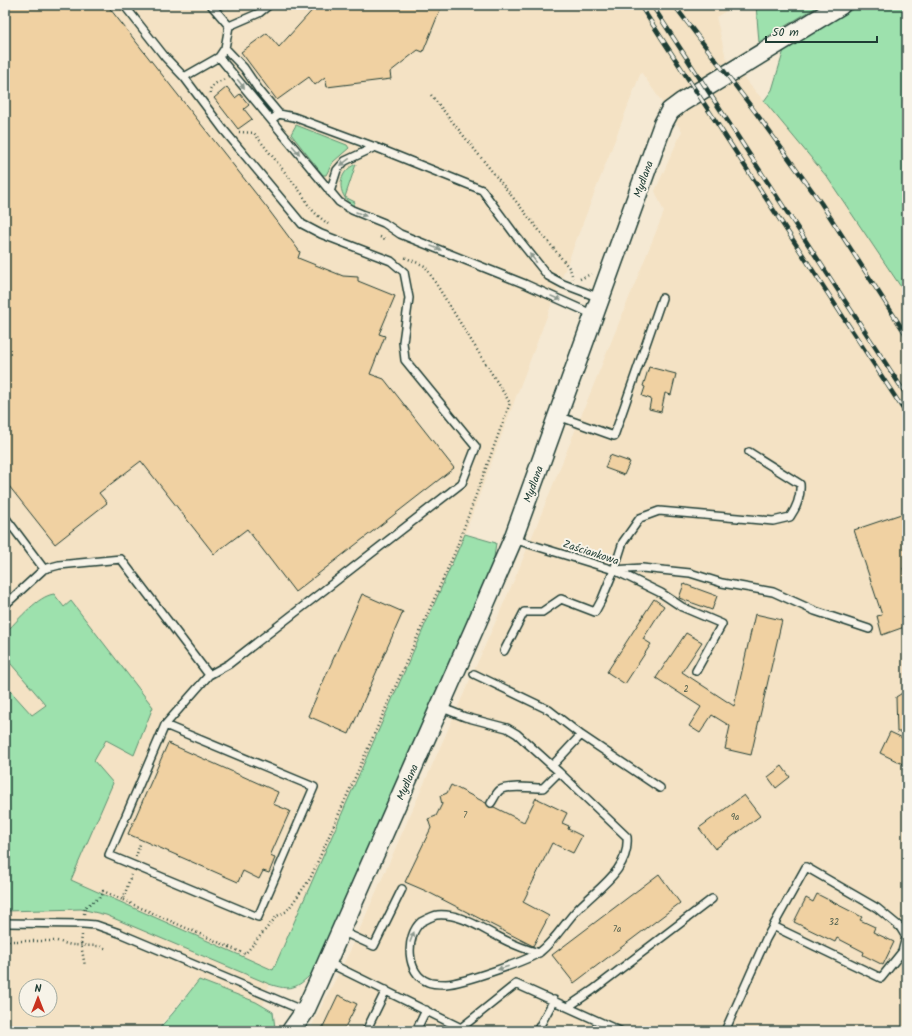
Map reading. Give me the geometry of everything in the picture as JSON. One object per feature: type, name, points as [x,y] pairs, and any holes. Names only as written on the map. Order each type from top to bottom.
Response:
[{"type":"street","name":"Mydlana","points":[[292,1031],[305,1011],[341,931],[513,539],[663,124],[670,111],[682,102],[841,5]]},
{"type":"lane","points":[[124,5],[165,58],[184,77],[223,129],[302,224],[321,234],[391,261],[404,272],[409,298],[403,342],[405,360],[476,447],[462,483],[229,664],[209,675],[165,725],[109,855],[258,917],[314,787],[165,725]]},
{"type":"lane","points":[[211,5],[229,26]]},
{"type":"lane","points":[[229,26],[259,13],[269,5]]},
{"type":"lane","points":[[184,77],[219,57],[225,48],[229,26]]},
{"type":"lane","points":[[225,48],[244,68],[259,90],[279,114],[294,116],[482,190],[548,276],[563,284],[601,298]]},
{"type":"lane","points":[[219,57],[339,202],[352,210],[384,223],[400,234],[525,284],[594,315]]},
{"type":"lane","points":[[271,120],[279,114]]},
{"type":"lane","points":[[330,192],[337,170],[345,161],[375,147]]},
{"type":"lane","points":[[558,416],[614,436],[662,298]]},
{"type":"lane","points":[[504,651],[524,612],[542,612],[561,599],[595,612],[614,570],[623,542],[640,518],[659,511],[774,521],[790,517],[796,508],[801,492],[800,484],[750,452]]},
{"type":"lane","points":[[5,517],[44,569]]},
{"type":"lane","name":"Zaściankowa","points":[[513,539],[614,570],[661,593],[682,607],[722,624],[696,671]]},
{"type":"lane","points":[[5,605],[44,569],[59,565],[120,559],[209,675]]},
{"type":"lane","points":[[614,570],[642,568],[690,573],[722,583],[773,592],[815,610],[869,629]]},
{"type":"lane","points":[[474,674],[549,710],[581,734],[660,788]]},
{"type":"lane","points":[[440,707],[465,717],[508,728],[517,734],[627,837],[628,847],[624,857],[603,888],[576,911],[539,953],[508,966],[446,984],[428,982],[418,975],[413,965],[410,953],[410,944],[415,930],[421,922],[437,915],[472,922],[522,948],[539,953]]},
{"type":"lane","points":[[552,766],[581,734]]},
{"type":"lane","points":[[491,803],[499,790],[513,787],[543,788],[559,772]]},
{"type":"lane","points":[[725,1031],[762,946],[772,926],[806,867],[877,908],[900,927],[906,938],[902,952],[881,978],[772,926]]},
{"type":"lane","points":[[341,931],[374,946],[402,889]]},
{"type":"lane","points":[[568,1007],[593,990],[712,899]]},
{"type":"lane","points":[[5,923],[96,925],[119,933],[305,1011]]},
{"type":"lane","points":[[327,962],[463,1029],[516,984],[620,1031]]},
{"type":"lane","points":[[366,1031],[386,990]]},
{"type":"lane","points":[[537,1031],[554,1000]]},
{"type":"lane","points":[[416,1031],[426,1010]]},
{"type":"path","points":[[210,95],[209,90],[212,85],[226,78]]},
{"type":"path","points":[[431,95],[570,268],[575,281],[595,272]]},
{"type":"path","points":[[238,132],[254,133],[303,196],[305,202],[327,224],[334,228]]},
{"type":"path","points":[[85,966],[81,945],[85,907],[102,896],[104,892],[245,954],[277,916],[287,911],[310,879],[455,552],[510,403],[425,266],[397,254]]},
{"type":"path","points":[[122,900],[140,844]]},
{"type":"path","points":[[5,941],[58,941],[71,945],[98,946],[108,949]]},
{"type":"shaded area","points":[[5,5],[736,5],[716,17],[726,58],[827,177],[907,296],[907,1031],[309,1031],[350,951],[518,571],[664,212],[655,191],[682,131],[641,72],[460,547],[273,970],[262,1010],[199,980],[155,1031],[5,1031]]},
{"type":"green space","points":[[756,5],[820,5],[759,42]]},
{"type":"green space","points":[[860,5],[907,5],[907,296],[827,177],[764,101],[772,90],[784,50]]},
{"type":"green space","points":[[296,125],[347,145],[349,148],[333,162],[326,175],[323,175],[291,134]]},
{"type":"green space","points":[[356,164],[345,197],[355,202],[353,206],[344,196],[341,190],[341,184],[345,172]]},
{"type":"green space","points":[[465,534],[496,543],[493,564],[312,973],[302,982],[288,988],[269,984],[106,915],[81,909],[5,911],[5,685],[32,715],[46,705],[5,657],[5,640],[9,636],[8,630],[35,603],[54,594],[64,607],[71,601],[153,707],[134,755],[106,740],[94,761],[113,783],[71,880],[273,970]]},
{"type":"green space","points":[[199,980],[256,1002],[273,1012],[274,1031],[157,1031]]},
{"type":"building","points":[[5,5],[107,5],[268,209],[300,252],[298,258],[343,276],[358,277],[358,281],[395,296],[379,334],[385,336],[370,374],[384,379],[454,468],[295,592],[247,529],[214,554],[141,461],[99,493],[107,503],[55,544],[5,481]]},
{"type":"building","points":[[317,5],[442,5],[423,52],[418,50],[390,72],[391,79],[327,87],[325,77],[315,85],[309,77],[277,100],[241,52],[267,33],[279,47]]},
{"type":"building","points":[[227,87],[235,98],[240,94],[249,105],[244,109],[252,119],[238,129],[214,98]]},
{"type":"building","points":[[649,367],[676,374],[671,395],[665,393],[661,412],[649,409],[651,399],[642,396],[645,387],[643,386]]},
{"type":"building","points":[[610,455],[630,462],[624,475],[605,468]]},
{"type":"building","points":[[907,512],[907,568],[903,568],[907,581],[907,626],[882,635],[877,616],[882,615],[854,530]]},
{"type":"building","points":[[684,584],[717,596],[712,610],[679,598]]},
{"type":"building","points":[[362,594],[403,612],[349,734],[308,716]]},
{"type":"building","points":[[654,599],[664,606],[643,639],[651,644],[625,684],[607,672]]},
{"type":"building","points":[[755,614],[782,620],[751,755],[725,749],[730,726],[712,715],[700,733],[689,726],[701,707],[656,678],[686,633],[702,642],[682,672],[734,706]]},
{"type":"building","points":[[907,690],[907,732],[897,732],[896,697]]},
{"type":"building","points":[[890,732],[907,740],[907,766],[880,753]]},
{"type":"building","points":[[168,743],[278,792],[273,804],[290,811],[270,856],[275,858],[269,873],[263,871],[259,879],[243,871],[238,882],[128,834]]},
{"type":"building","points":[[782,766],[790,777],[776,788],[768,777]]},
{"type":"building","points":[[451,785],[486,803],[489,807],[494,807],[524,822],[536,798],[567,813],[562,823],[569,826],[568,829],[582,836],[573,853],[552,843],[523,902],[549,916],[533,946],[426,891],[405,882],[431,828],[428,819],[436,816],[442,804],[440,796],[447,793]]},
{"type":"building","points":[[744,795],[760,816],[715,849],[699,828]]},
{"type":"building","points":[[659,874],[680,903],[574,983],[552,955]]},
{"type":"building","points":[[817,894],[862,917],[860,920],[875,927],[873,932],[894,942],[883,965],[863,955],[864,952],[837,938],[835,942],[794,922],[806,898],[813,902]]},
{"type":"building","points":[[338,995],[357,1004],[343,1031],[321,1031]]},
{"type":"railway","points":[[640,5],[907,415]]},
{"type":"railway","points":[[652,5],[907,396]]},
{"type":"railway","points":[[674,5],[756,113],[821,203],[907,336]]}]
